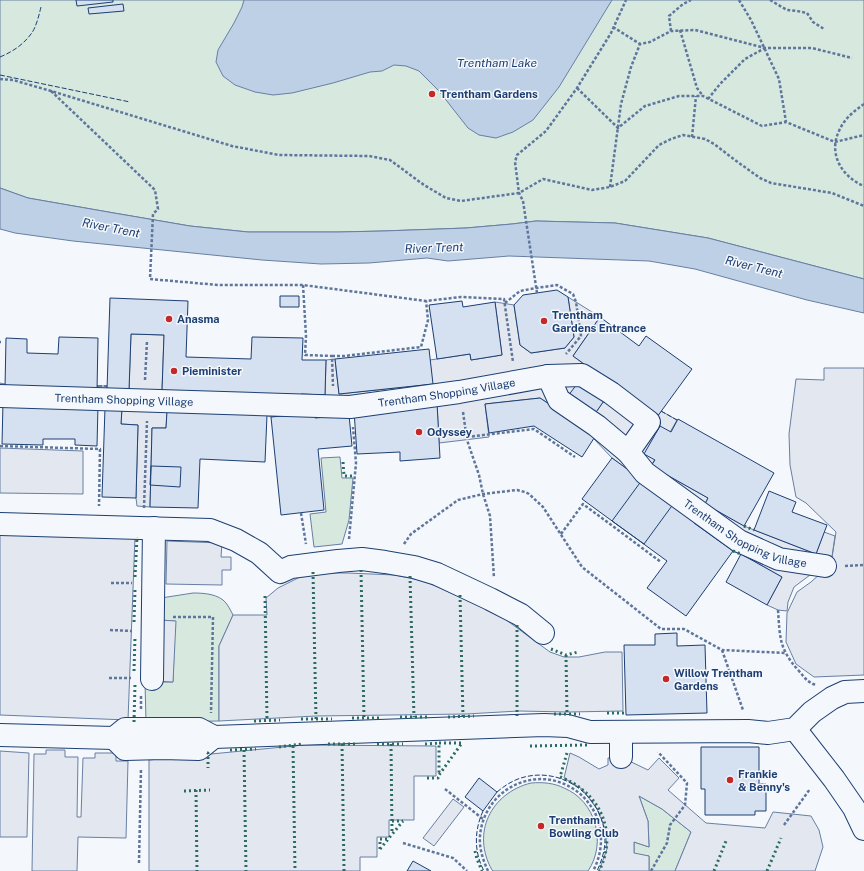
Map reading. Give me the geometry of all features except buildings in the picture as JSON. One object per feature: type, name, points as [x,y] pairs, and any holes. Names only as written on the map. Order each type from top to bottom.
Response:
[{"type":"street","points":[[548,376],[582,375],[611,393],[649,422],[628,452]]},
{"type":"street","name":"Trentham Shopping Village","points":[[0,396],[350,406],[459,392],[548,376],[559,400],[596,426],[628,452],[645,474],[739,541],[779,559],[825,566]]},
{"type":"street","points":[[0,524],[210,530],[236,540],[259,553],[280,572],[291,567],[362,559],[414,567],[437,574],[521,615],[543,634]]},
{"type":"street","points":[[143,683],[153,617],[154,528]]},
{"type":"street","points":[[0,735],[114,738],[125,749],[141,739],[162,748],[199,749],[212,727],[544,725],[568,726],[590,732],[768,732],[795,729],[812,712],[832,698],[845,692],[864,690]]},
{"type":"street","points":[[795,729],[834,779],[854,808],[864,829]]},
{"type":"street","points":[[621,732],[621,757]]},
{"type":"path","points":[[537,293],[523,201],[519,193],[516,162],[517,155],[546,131],[577,88],[611,33],[626,0]]},
{"type":"path","points":[[671,31],[669,16],[683,4],[692,0]]},
{"type":"path","points":[[738,0],[752,20],[780,79],[786,122]]},
{"type":"path","points":[[770,0],[787,10],[807,13],[813,22],[824,29]]},
{"type":"path","points":[[613,27],[640,44],[650,42],[671,31],[695,30],[765,48],[812,48],[852,58]]},
{"type":"path","points":[[680,30],[697,88],[703,96],[708,99],[762,126],[786,122],[835,142],[864,135]]},
{"type":"path","points":[[610,187],[621,104],[631,67],[640,44]]},
{"type":"path","points":[[708,99],[720,84],[745,59],[765,48]]},
{"type":"path","points":[[0,79],[13,80],[232,146],[278,155],[369,156],[390,160],[424,185],[446,198],[461,201],[519,193],[543,179],[592,190],[610,187],[625,182],[659,145],[683,135],[705,140],[714,144],[760,178],[771,183],[832,193],[864,206]]},
{"type":"path","points":[[577,88],[618,128]]},
{"type":"path","points":[[51,91],[155,190],[158,209],[153,214],[150,279],[218,285],[303,285],[426,301],[461,297],[504,299],[516,382]]},
{"type":"path","points":[[618,128],[645,106],[679,96],[703,96]]},
{"type":"path","points":[[692,137],[696,96]]},
{"type":"path","points":[[864,104],[855,110],[845,120],[835,142],[835,153],[839,165],[854,181],[864,186]]},
{"type":"path","points":[[303,285],[306,336],[305,356],[344,356],[420,346],[428,320],[426,301]]},
{"type":"path","points":[[505,304],[520,291],[536,288],[558,285],[573,294],[576,302],[581,336],[548,376]]},
{"type":"path","points":[[144,506],[147,341]]},
{"type":"path","points":[[332,356],[333,406]]},
{"type":"path","points":[[459,392],[467,437],[490,516],[495,589],[490,599]]},
{"type":"path","points":[[349,542],[356,462],[352,421]]},
{"type":"path","points":[[467,437],[534,429],[575,457]]},
{"type":"path","points":[[0,446],[100,449],[99,506]]},
{"type":"path","points":[[401,550],[412,534],[458,500],[483,494],[517,490],[529,494],[543,506],[582,567],[661,629],[684,629],[722,650],[785,653]]},
{"type":"path","points":[[561,534],[583,504],[662,562]]},
{"type":"path","points":[[301,513],[306,544]]},
{"type":"path","points":[[112,583],[135,584]]},
{"type":"path","points":[[778,610],[781,641],[785,653],[809,683],[822,686]]},
{"type":"path","points":[[153,617],[213,617],[212,727]]},
{"type":"path","points":[[110,630],[134,631]]},
{"type":"path","points":[[722,650],[745,714]]},
{"type":"path","points":[[109,678],[143,683],[139,863]]},
{"type":"path","points":[[651,871],[667,843],[670,826],[685,805],[687,783],[658,752],[658,746]]},
{"type":"path","points":[[488,871],[482,857],[480,842],[481,829],[488,809],[500,795],[518,783],[546,779],[567,785],[584,797],[591,806],[598,820],[601,849],[593,871]]},
{"type":"path","points":[[445,789],[484,819]]},
{"type":"path","points":[[784,826],[810,789]]},
{"type":"path","points":[[403,843],[453,858],[467,871]]},
{"type":"shaded area","name":"Trentham Gardens","points":[[0,0],[864,0],[864,279],[708,238],[615,223],[536,221],[466,228],[338,232],[248,232],[190,226],[28,198],[0,188]]},
{"type":"shaded area","points":[[568,297],[600,317],[573,356],[657,417],[661,411],[677,420],[651,466],[708,498],[705,504],[744,526],[816,554],[824,532],[835,536],[832,557],[836,532],[806,503],[796,497],[790,465],[789,434],[796,379],[824,380],[824,368],[864,368],[864,675],[814,677],[796,664],[786,642],[787,613],[797,592],[831,564],[819,573],[810,575],[794,587],[788,602],[787,611],[778,610],[767,605],[782,577],[733,551],[694,523],[696,520],[612,458],[594,439],[596,435],[540,398],[485,404],[489,437],[439,443],[437,403],[315,418],[315,413],[271,417],[266,415],[167,412],[166,428],[152,428],[150,507],[137,506],[138,425],[121,424],[122,408],[3,403],[3,408],[0,407],[0,383],[5,384],[5,388],[97,390],[97,386],[107,386],[107,389],[129,390],[131,334],[164,335],[162,390],[301,398],[301,394],[325,395],[326,360],[335,359],[339,394],[432,384],[430,360],[470,354],[471,360],[502,355],[495,302],[514,305],[520,345],[531,353],[565,348],[574,337]],"holes":[[[580,380],[606,398],[594,415]]]},
{"type":"shaded area","points":[[0,448],[83,451],[83,494],[0,493]]},
{"type":"shaded area","points":[[340,457],[342,478],[353,478],[349,520],[342,544],[314,547],[310,514],[326,512],[321,458]]},
{"type":"shaded area","points":[[0,531],[135,536],[128,720],[0,715]]},
{"type":"shaded area","points":[[167,541],[222,543],[221,557],[231,557],[231,570],[222,570],[222,585],[166,584]]},
{"type":"shaded area","points":[[325,573],[395,575],[424,581],[498,614],[550,652],[564,657],[579,657],[605,652],[622,652],[623,711],[519,711],[466,714],[316,716],[219,721],[219,646],[233,615],[267,615],[266,598],[278,588],[300,577]]},
{"type":"shaded area","points":[[193,593],[215,596],[223,600],[233,615],[219,646],[219,721],[146,722],[145,682],[173,682],[175,621],[159,620],[161,598]]},
{"type":"shaded area","points":[[159,620],[176,621],[173,682],[156,681]]},
{"type":"shaded area","points":[[304,745],[436,746],[436,776],[414,776],[414,820],[389,820],[389,837],[377,837],[377,857],[360,857],[360,871],[149,871],[149,760]]},
{"type":"shaded area","points":[[46,750],[65,750],[65,757],[78,757],[77,817],[81,817],[83,758],[95,758],[95,753],[116,753],[116,761],[128,761],[126,838],[78,837],[77,871],[32,871],[34,754],[46,754]]},
{"type":"shaded area","points":[[0,751],[29,753],[27,837],[0,837]]},
{"type":"shaded area","points":[[570,753],[599,769],[608,765],[608,758],[621,757],[648,770],[659,758],[679,778],[668,790],[706,823],[765,828],[773,812],[811,816],[819,830],[823,847],[815,871],[675,871],[691,832],[662,809],[639,796],[648,821],[649,847],[634,842],[634,853],[649,856],[649,871],[599,871],[607,849],[605,829],[597,809],[582,789],[564,778]]},
{"type":"shaded area","name":"Trentham Bowling Club","points":[[531,783],[548,783],[564,788],[575,794],[591,813],[595,824],[597,848],[594,860],[588,871],[492,870],[486,856],[484,842],[485,829],[489,816],[496,805],[505,796],[517,788]]},
{"type":"shaded area","points":[[639,796],[662,809],[691,832],[675,871],[649,871],[649,856],[634,854],[634,842],[649,847],[648,821]]},
{"type":"shaded area","points":[[453,799],[464,807],[434,846],[423,838]]},
{"type":"water","name":"Trentham Lake","points":[[244,0],[612,0],[559,87],[533,120],[513,132],[496,138],[479,135],[468,128],[439,91],[419,71],[406,66],[394,65],[382,71],[370,72],[292,93],[273,95],[255,92],[235,85],[223,76],[216,62],[218,50],[234,23]]},
{"type":"water","name":"River Trent","points":[[0,188],[28,198],[190,226],[248,232],[338,232],[466,228],[536,221],[615,223],[708,238],[864,279],[864,313],[807,300],[695,269],[649,261],[509,256],[448,261],[427,258],[369,263],[321,264],[262,260],[73,241],[15,233],[0,229]]},
{"type":"hedge","points":[[343,462],[344,476],[352,476]]},
{"type":"hedge","points":[[744,526],[754,530]]},
{"type":"hedge","points":[[135,577],[137,537]]},
{"type":"hedge","points":[[733,551],[741,554]]},
{"type":"hedge","points":[[361,570],[364,718]]},
{"type":"hedge","points":[[313,572],[316,719]]},
{"type":"hedge","points":[[410,576],[414,717]]},
{"type":"hedge","points":[[134,622],[135,589]]},
{"type":"hedge","points":[[460,595],[463,717]]},
{"type":"hedge","points":[[265,596],[267,720]]},
{"type":"hedge","points":[[517,625],[517,716]]},
{"type":"hedge","points":[[134,671],[135,636]]},
{"type":"hedge","points":[[551,649],[566,655],[578,652]]},
{"type":"hedge","points":[[566,655],[567,715]]},
{"type":"hedge","points":[[134,722],[135,684]]},
{"type":"hedge","points":[[607,713],[624,713]]},
{"type":"hedge","points":[[554,714],[580,714]]},
{"type":"hedge","points":[[448,717],[474,716]]},
{"type":"hedge","points":[[400,717],[428,717]]},
{"type":"hedge","points":[[352,718],[379,718]]},
{"type":"hedge","points":[[301,719],[332,719]]},
{"type":"hedge","points":[[254,721],[280,720]]},
{"type":"hedge","points":[[439,743],[462,743],[439,775],[439,743]]},
{"type":"hedge","points":[[425,744],[441,743]]},
{"type":"hedge","points":[[279,747],[302,744]]},
{"type":"hedge","points":[[328,744],[355,744]]},
{"type":"hedge","points":[[342,744],[344,871]]},
{"type":"hedge","points":[[377,744],[403,744]]},
{"type":"hedge","points":[[391,744],[392,834]]},
{"type":"hedge","points":[[530,746],[587,745]]},
{"type":"hedge","points":[[293,746],[295,871]]},
{"type":"hedge","points":[[230,750],[256,749]]},
{"type":"hedge","points":[[244,750],[246,871]]},
{"type":"hedge","points":[[207,753],[208,768]]},
{"type":"hedge","points":[[567,753],[560,777],[574,783],[595,803],[602,815],[606,828],[607,842],[605,856],[599,871]]},
{"type":"hedge","points":[[427,778],[438,778],[440,775]]},
{"type":"hedge","points":[[196,790],[197,871]]},
{"type":"hedge","points":[[184,791],[210,790]]},
{"type":"hedge","points":[[392,821],[403,821]]},
{"type":"hedge","points":[[380,849],[403,821]]},
{"type":"hedge","points":[[767,871],[781,838]]},
{"type":"hedge","points":[[380,849],[380,839],[388,839]]},
{"type":"hedge","points":[[714,871],[726,841]]},
{"type":"hedge","points":[[475,851],[482,871]]},
{"type":"fence","points":[[0,57],[17,48],[28,38],[33,31],[41,7]]},
{"type":"fence","points":[[0,75],[130,102]]},
{"type":"fence","points":[[97,386],[107,386]]},
{"type":"fence","points":[[661,411],[677,420]]},
{"type":"fence","points":[[497,792],[518,779],[546,775],[560,778],[573,784],[584,792],[600,815],[604,829],[604,851],[597,871]]},
{"type":"fence","points":[[483,811],[478,826],[476,841],[478,856],[484,871]]},
{"type":"place","name":"Trentham Gardens","points":[[432,94]]},
{"type":"place","name":"Anasma","points":[[169,319]]},
{"type":"place","name":"Trentham Gardens Entrance","points":[[544,321]]},
{"type":"place","name":"Pieminister","points":[[174,371]]},
{"type":"place","name":"Odyssey","points":[[419,432]]},
{"type":"place","name":"Willow Trentham Gardens","points":[[666,679]]},
{"type":"place","name":"Frankie & Benny's","points":[[730,780]]},
{"type":"place","name":"Trentham Bowling Club","points":[[541,826]]}]
